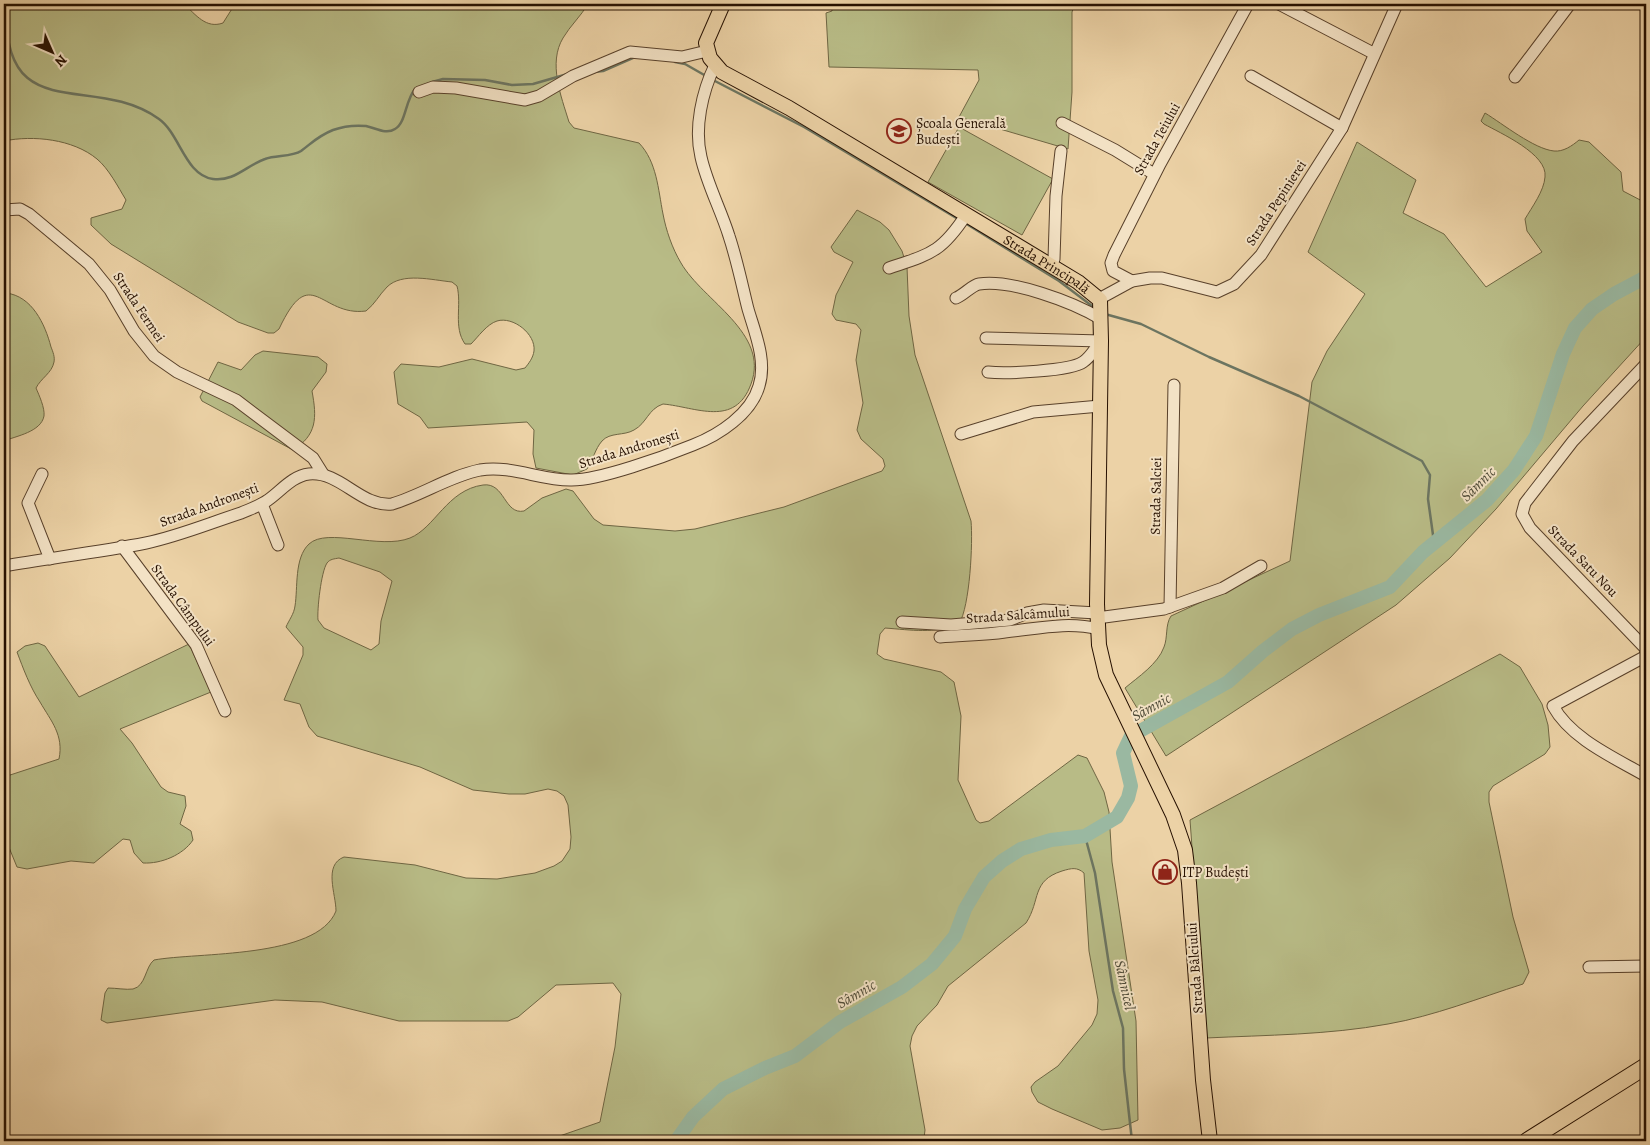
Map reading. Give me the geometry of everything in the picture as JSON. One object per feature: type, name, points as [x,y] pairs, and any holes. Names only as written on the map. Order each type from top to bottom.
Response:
[{"type":"highway","points":[[1527,1141],[1646,1066]]},
{"type":"main road","points":[[707,51],[709,33],[723,4]]},
{"type":"main road","name":"Strada Principală","points":[[707,51],[712,72],[722,72],[789,108],[963,219],[1053,262],[1078,282],[1100,309]]},
{"type":"main road","points":[[1098,620],[1100,309]]},
{"type":"main road","name":"Strada Bâlciului","points":[[1098,620],[1106,675],[1181,835],[1188,868],[1203,1080],[1210,1141]]},
{"type":"street","name":"Strada Teiului","points":[[1132,281],[1113,271],[1111,263],[1154,174],[1248,4]]},
{"type":"street","points":[[1279,4],[1373,53]]},
{"type":"street","name":"Strada Pepinierei","points":[[1100,309],[1132,281],[1162,278],[1217,292],[1230,287],[1261,255],[1342,128],[1373,53],[1397,4]]},
{"type":"street","points":[[1515,77],[1570,4]]},
{"type":"street","points":[[419,92],[433,87],[456,88],[525,100],[539,96],[573,76],[630,52],[682,57],[707,51]]},
{"type":"street","name":"Strada Andronești","points":[[4,566],[176,535],[262,504],[297,477],[307,474],[323,474],[334,478],[367,500],[383,505],[402,502],[480,470],[504,470],[572,480],[596,476],[695,444],[722,430],[742,413],[756,395],[762,367],[759,346],[729,235],[701,157],[699,127],[712,72]]},
{"type":"street","points":[[1251,76],[1342,128]]},
{"type":"street","points":[[1062,123],[1115,150],[1154,174]]},
{"type":"street","points":[[1053,262],[1056,196],[1061,151]]},
{"type":"street","name":"Strada Fermei","points":[[4,210],[20,209],[28,214],[89,264],[110,290],[134,331],[154,356],[177,372],[236,400],[313,458],[323,474]]},
{"type":"street","points":[[889,268],[935,251],[952,237],[963,219]]},
{"type":"street","points":[[956,298],[978,284],[1005,285],[1100,309]]},
{"type":"street","points":[[986,338],[1101,342]]},
{"type":"street","points":[[988,372],[1002,373],[1073,366],[1086,360],[1101,342]]},
{"type":"street","name":"Strada Satu Nou","points":[[1646,364],[1573,441],[1525,503],[1522,514],[1530,528],[1646,648]]},
{"type":"street","name":"Strada Salciei","points":[[1170,607],[1174,385]]},
{"type":"street","points":[[961,434],[1033,412],[1100,406]]},
{"type":"street","points":[[42,474],[28,503],[50,558]]},
{"type":"street","points":[[262,504],[278,545]]},
{"type":"street","name":"Strada Câmpului","points":[[122,546],[196,645],[225,711]]},
{"type":"street","points":[[902,622],[951,625],[1010,620],[1027,613],[1044,610],[1098,620],[1170,607],[1223,588],[1261,566]]},
{"type":"street","name":"Strada Salcâmului","points":[[940,637],[1041,627],[1078,626],[1098,620]]},
{"type":"street","points":[[1646,656],[1553,706],[1565,722],[1578,734],[1646,776]]},
{"type":"street","points":[[1588,967],[1646,966]]},
{"type":"green space","points":[[4,4],[184,4],[206,23],[217,24],[223,23],[235,4],[588,4],[563,38],[556,58],[557,80],[569,122],[574,128],[639,143],[645,150],[653,167],[672,245],[681,263],[691,277],[743,333],[751,349],[754,366],[751,384],[744,398],[735,406],[713,412],[663,404],[658,406],[634,430],[605,438],[598,447],[587,469],[573,475],[536,468],[533,454],[534,430],[527,422],[428,428],[420,417],[398,404],[394,372],[401,364],[439,367],[472,359],[516,370],[525,368],[532,358],[534,351],[534,345],[527,333],[510,321],[497,321],[486,328],[471,344],[465,344],[459,330],[457,286],[452,282],[409,278],[393,282],[366,311],[350,311],[308,295],[300,298],[290,309],[279,329],[274,333],[268,333],[238,322],[111,244],[91,225],[91,218],[122,209],[126,200],[113,178],[97,159],[76,147],[52,140],[27,138],[4,141]]},
{"type":"green space","points":[[832,4],[1075,4],[1072,12],[1072,92],[1068,149],[959,117],[979,80],[978,70],[829,67],[826,13],[832,11]]},
{"type":"green space","points":[[1485,113],[1528,141],[1546,149],[1561,151],[1579,140],[1589,142],[1621,172],[1623,191],[1646,203],[1646,337],[1583,406],[1496,509],[1450,558],[1396,605],[1166,756],[1125,688],[1147,670],[1161,653],[1171,616],[1290,561],[1312,382],[1327,351],[1365,294],[1308,252],[1357,142],[1416,180],[1403,213],[1444,234],[1486,287],[1542,252],[1527,231],[1525,219],[1542,188],[1545,177],[1544,168],[1539,160],[1522,145],[1484,124],[1481,121]]},
{"type":"green space","points":[[959,127],[1053,179],[1022,235],[928,182]]},
{"type":"green space","points":[[857,210],[880,222],[889,230],[902,251],[907,267],[909,316],[915,355],[971,521],[972,543],[968,589],[963,615],[959,624],[932,630],[885,628],[880,634],[877,654],[884,659],[941,672],[954,682],[961,716],[958,780],[976,820],[980,823],[989,821],[1078,755],[1087,758],[1104,792],[1109,812],[1112,862],[1136,1021],[1138,1120],[1120,1128],[1102,1130],[1038,1102],[1032,1092],[1031,1087],[1035,1082],[1058,1066],[1092,1025],[1097,1014],[1098,1000],[1089,951],[1084,873],[1074,869],[1062,871],[1045,880],[1038,892],[1031,915],[1026,923],[948,986],[937,1005],[917,1026],[910,1046],[925,1130],[924,1138],[921,1141],[528,1141],[551,1139],[600,1122],[615,1047],[621,994],[613,983],[556,985],[518,1017],[508,1021],[399,1021],[322,1002],[275,1000],[107,1023],[101,1020],[105,993],[108,988],[133,989],[137,987],[154,960],[254,951],[306,938],[324,927],[336,911],[332,881],[334,866],[344,857],[415,865],[466,878],[497,879],[535,873],[562,861],[570,849],[571,837],[568,805],[564,796],[557,791],[548,789],[525,794],[509,794],[473,790],[420,767],[317,736],[309,727],[300,704],[284,700],[303,655],[303,647],[286,627],[293,614],[299,565],[304,550],[317,539],[341,538],[384,542],[410,538],[427,526],[460,494],[471,488],[483,485],[490,485],[496,488],[508,504],[517,511],[524,511],[542,498],[566,489],[573,491],[594,519],[603,525],[675,531],[695,529],[784,507],[882,471],[885,466],[883,459],[861,439],[857,430],[863,403],[856,360],[861,330],[856,324],[836,320],[832,314],[836,295],[853,262],[834,252],[831,247]],"holes":[[[339,558],[380,572],[392,581],[381,621],[379,644],[371,650],[324,628],[318,620],[318,608],[323,574],[327,563],[332,559]]]},
{"type":"green space","points":[[4,294],[23,299],[36,312],[45,329],[54,360],[53,366],[36,388],[44,409],[42,421],[33,430],[4,441]]},
{"type":"green space","points":[[263,351],[318,357],[327,364],[326,372],[312,391],[315,418],[311,432],[293,450],[202,401],[200,397],[218,362],[241,370],[255,355]]},
{"type":"green space","points":[[38,643],[45,646],[79,697],[189,644],[211,692],[120,729],[132,743],[161,787],[168,792],[185,796],[186,806],[180,824],[191,831],[193,840],[184,850],[171,858],[143,863],[134,853],[130,840],[123,839],[94,863],[71,861],[27,869],[17,867],[8,845],[4,844],[4,777],[59,759],[60,750],[56,729],[33,690],[17,652],[25,646]]},
{"type":"green space","points":[[1500,654],[1520,667],[1542,704],[1548,725],[1550,747],[1545,754],[1493,786],[1489,792],[1489,802],[1513,917],[1529,972],[1523,984],[1439,1012],[1405,1021],[1365,1028],[1206,1038],[1190,820]]},
{"type":"green space","points":[[1319,1139],[1370,1139],[1370,1141],[1319,1141]]},
{"type":"waterway","points":[[6,4],[9,43],[19,68],[35,83],[56,91],[133,105],[159,119],[172,134],[196,170],[204,176],[213,179],[234,176],[265,159],[297,153],[319,137],[337,129],[350,126],[366,126],[392,131],[399,126],[404,117],[409,99],[415,89]]},
{"type":"waterway","points":[[594,72],[603,71],[635,57]]},
{"type":"waterway","points":[[675,62],[685,64],[706,76]]},
{"type":"waterway","points":[[432,82],[443,79],[485,80],[512,85],[533,84],[571,73]]},
{"type":"waterway","points":[[713,80],[804,127],[958,219]]},
{"type":"waterway","points":[[965,223],[1059,281],[1096,309]]},
{"type":"waterway","name":"Sâmnic","points":[[676,1141],[693,1117],[723,1089],[765,1068],[795,1056],[840,1022],[902,987],[932,964],[955,936],[965,909],[984,877],[1002,861],[1021,849],[1051,840],[1085,836],[1117,817],[1128,798],[1131,786],[1123,753],[1131,736],[1228,682],[1263,651],[1292,629],[1319,615],[1390,587],[1423,552],[1487,500],[1514,470],[1536,436],[1563,354],[1575,328],[1592,309],[1614,294],[1646,277]]},
{"type":"waterway","points":[[1105,314],[1141,324],[1209,357],[1299,396],[1422,461],[1430,475],[1428,499],[1434,542]]},
{"type":"waterway","name":"Sâmnicel","points":[[1085,836],[1095,873],[1113,991],[1123,1028],[1124,1069],[1132,1141]]},
{"type":"place","name":"Școala Generală Budești","points":[[899,131]]},
{"type":"place","name":"ITP Budești","points":[[1165,872]]}]
